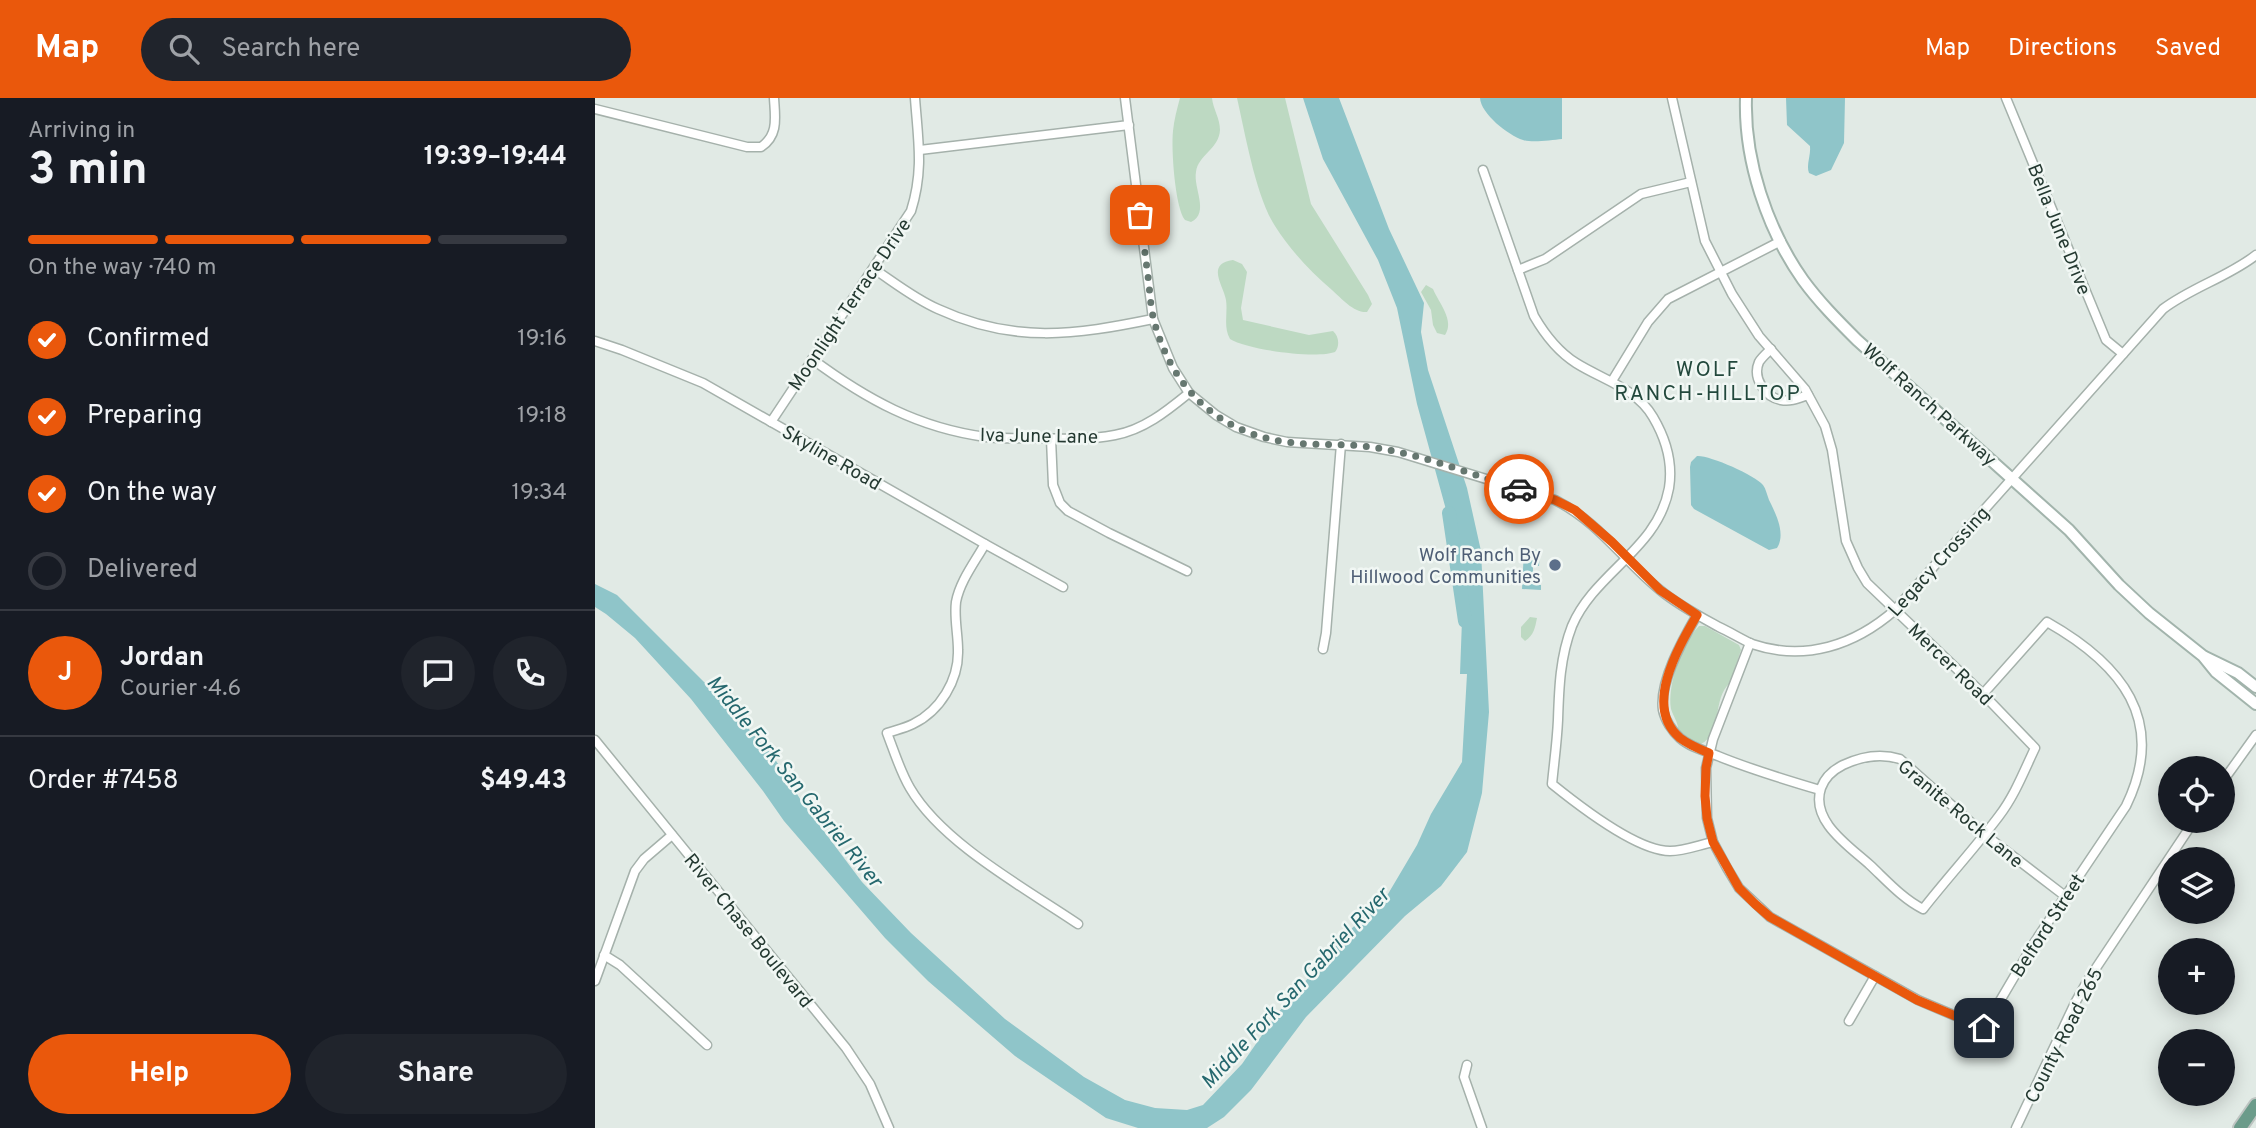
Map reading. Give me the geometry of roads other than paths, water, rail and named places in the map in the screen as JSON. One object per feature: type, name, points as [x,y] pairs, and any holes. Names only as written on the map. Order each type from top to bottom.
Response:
[{"type":"main road","points":[[2239,1128],[2256,1105]]},
{"type":"street","points":[[595,109],[747,147],[761,147],[774,132],[774,98]]},
{"type":"street","name":"Moonlight Terrace Drive","points":[[771,422],[911,211],[917,191],[920,150],[915,98]]},
{"type":"street","name":"Legacy Crossing","points":[[1125,98],[1153,318],[1173,368],[1189,393],[1236,428],[1263,437],[1287,442],[1370,447],[1414,456],[1555,500],[1575,510],[1660,590],[1697,615],[1751,643],[1775,650],[1798,652],[1824,649],[1850,641],[1869,631],[1895,610],[2163,309],[2179,297],[2243,265],[2256,255]]},
{"type":"street","name":"Mercer Road","points":[[1672,98],[1705,242],[1752,326],[1808,395],[1825,426],[1832,450],[1846,541],[1857,568],[1867,583],[2035,748],[2010,800],[1923,909],[1911,903],[1829,826],[1821,810],[1821,790]]},
{"type":"street","name":"Wolf Ranch Parkway","points":[[1746,98],[1752,163],[1769,214],[1803,279],[1825,307],[1848,331],[2069,530],[2119,585],[2149,613],[2203,656],[2216,672],[2256,704]]},
{"type":"street","name":"Bella June Drive","points":[[2006,98],[2106,340],[2123,354]]},
{"type":"street","points":[[920,150],[1129,125]]},
{"type":"street","points":[[1483,170],[1534,316],[1546,337],[1577,364],[1612,381],[1636,397],[1652,414],[1667,445],[1671,466],[1666,504],[1649,535],[1594,592],[1572,626],[1561,662],[1552,784],[1587,810],[1646,846],[1673,852],[1713,842]]},
{"type":"street","points":[[1518,270],[1545,259],[1641,194],[1691,182]]},
{"type":"street","points":[[1612,381],[1657,309],[1682,290],[1781,241]]},
{"type":"street","points":[[874,269],[938,309],[1024,334],[1097,331],[1153,318]]},
{"type":"street","name":"Skyline Road","points":[[595,341],[622,349],[703,383],[1063,587]]},
{"type":"street","points":[[1770,349],[1760,360],[1757,371],[1761,387],[1770,396],[1780,400],[1791,401],[1808,395]]},
{"type":"street","name":"Iva June Lane","points":[[812,359],[874,401],[939,428],[989,437],[1051,439],[1115,435],[1130,431],[1164,413],[1189,393]]},
{"type":"street","points":[[1051,439],[1053,485],[1060,503],[1068,511],[1187,571]]},
{"type":"street","points":[[1323,649],[1341,444]]},
{"type":"street","points":[[985,544],[957,599],[955,613],[959,653],[947,693],[939,704],[913,724],[887,733],[910,788],[947,832],[1078,924]]},
{"type":"street","points":[[1697,615],[1680,647],[1665,687],[1664,712],[1669,726],[1680,738],[1709,753],[1821,790]]},
{"type":"street","name":"Belford Street","points":[[1751,643],[1709,753],[1706,768],[1707,818],[1713,842],[1739,888],[1770,917],[1917,1000],[1984,1028],[2012,977],[2126,806],[2135,789],[2143,743],[2140,719],[2120,681],[2108,667],[2071,636],[2047,622],[1983,694]]},
{"type":"street","name":"Wolf Ranch Parkway","points":[[2203,656],[2238,673],[2256,687]]},
{"type":"street","points":[[2235,765],[2256,736]]},
{"type":"street","name":"River Chase Boulevard","points":[[595,740],[846,1048],[870,1084],[889,1128]]},
{"type":"street","name":"Granite Rock Lane","points":[[1821,790],[1828,775],[1849,762],[1887,755],[1906,762],[1984,834],[2065,896]]},
{"type":"street","name":"County Road 265","points":[[2016,1128],[2088,980],[2186,833]]},
{"type":"street","points":[[595,981],[635,870],[672,835]]},
{"type":"street","points":[[604,956],[620,965],[707,1045]]},
{"type":"street","points":[[1849,1021],[1875,976]]},
{"type":"street","points":[[1467,1065],[1464,1077],[1482,1128]]},
{"type":"water","points":[[1303,98],[1339,98],[1389,229],[1424,303],[1421,332],[1428,370],[1467,488],[1481,551],[1489,712],[1482,793],[1467,852],[1441,886],[1405,916],[1306,1017],[1251,1090],[1224,1117],[1207,1128],[1138,1128],[1106,1118],[1015,1056],[928,981],[885,938],[784,821],[691,699],[635,638],[595,607],[595,584],[617,595],[733,711],[773,756],[802,802],[862,882],[911,933],[1005,1019],[1084,1077],[1125,1100],[1155,1108],[1187,1110],[1203,1105],[1242,1064],[1276,1015],[1348,932],[1388,894],[1462,762],[1467,674],[1460,674],[1463,593],[1456,546],[1417,404],[1397,308],[1378,260],[1323,159]]},
{"type":"water","points":[[1480,98],[1562,98],[1562,139],[1532,141],[1517,137],[1490,117]]},
{"type":"water","points":[[1786,98],[1845,98],[1844,143],[1831,170],[1816,176],[1809,173],[1810,146],[1787,125]]},
{"type":"water","points":[[1697,456],[1731,466],[1763,485],[1779,524],[1781,537],[1777,548],[1769,550],[1694,509],[1691,505],[1690,467]]},
{"type":"water","points":[[1524,549],[1540,550],[1539,566],[1533,565],[1533,577],[1527,577],[1527,581],[1538,582],[1541,590],[1522,589]]},
{"type":"waterway","name":"Middle Fork San Gabriel River","points":[[1449,513],[1465,621]]},
{"type":"place","name":"Wolf Ranch By Hillwood Communities","points":[[1555,565]]},
{"type":"district","name":"WOLF RANCH-HILLTOP","points":[[1708,381]]}]
